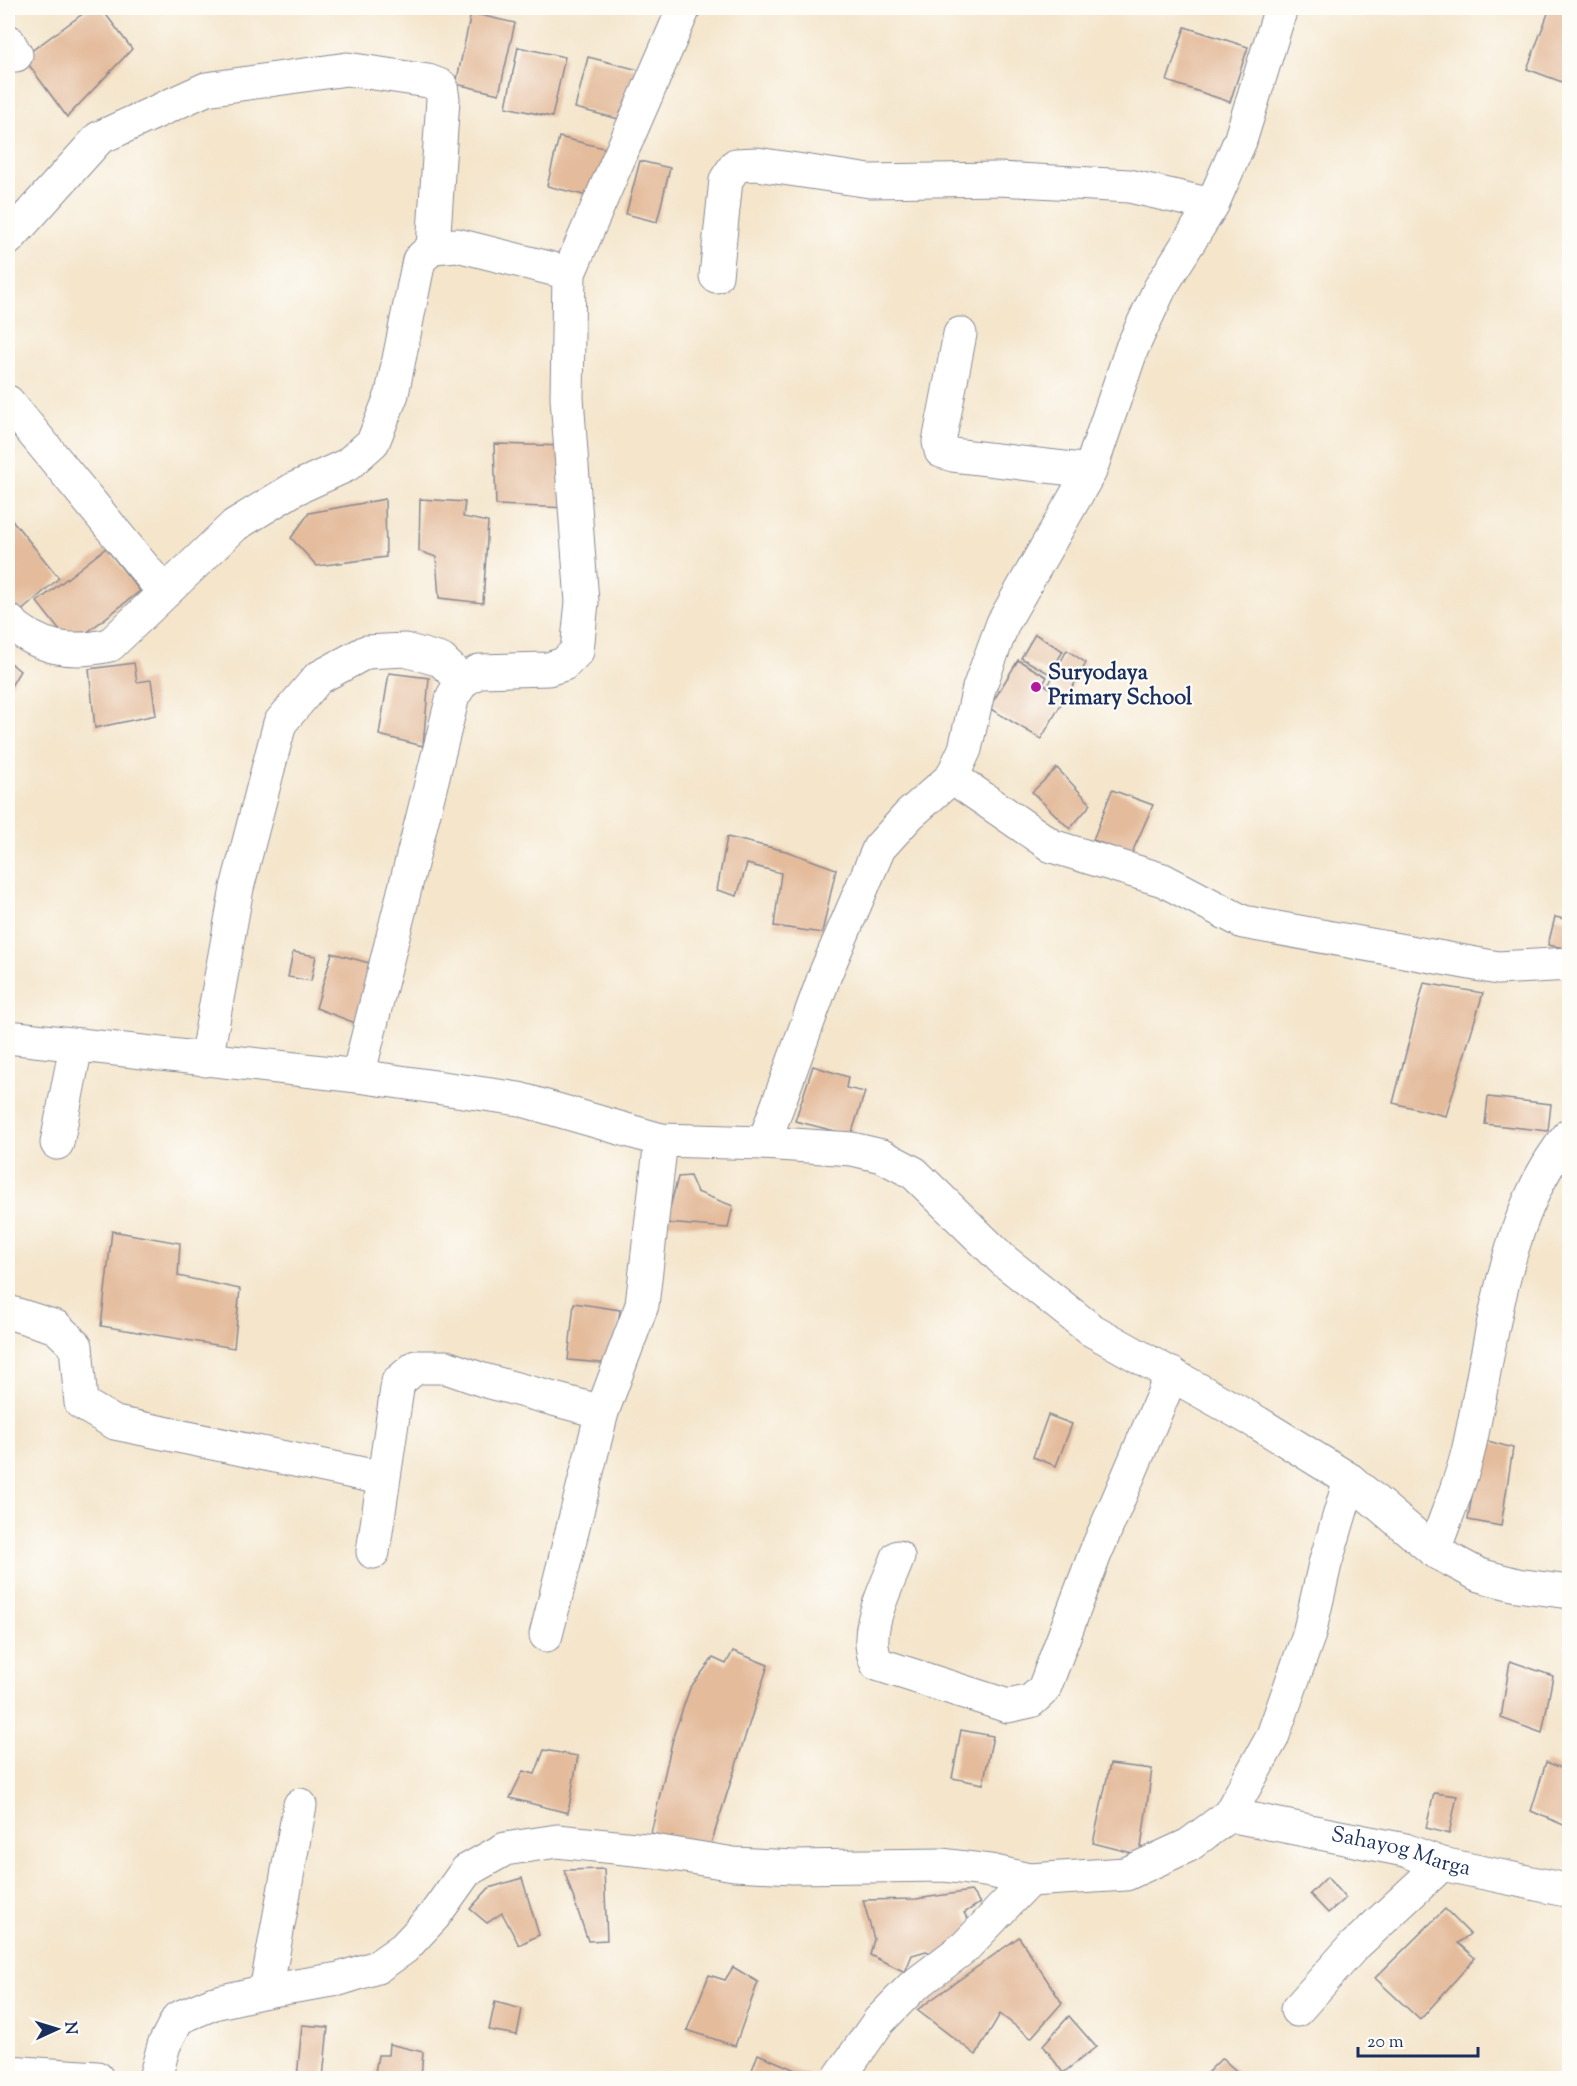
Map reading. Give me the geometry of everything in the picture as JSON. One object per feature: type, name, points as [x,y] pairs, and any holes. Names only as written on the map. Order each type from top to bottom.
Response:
[{"type":"street","points":[[358,1076],[453,696],[463,681],[479,671],[549,669],[564,664],[577,651],[582,602],[567,398],[569,273],[684,8]]},
{"type":"street","points":[[764,1143],[826,972],[879,848],[909,815],[952,777],[965,749],[979,688],[1003,623],[1090,471],[1132,348],[1160,288],[1212,205],[1240,141],[1281,8]]},
{"type":"street","points":[[8,239],[99,138],[206,89],[347,69],[428,81],[441,86],[444,99],[433,247]]},
{"type":"street","points":[[716,276],[726,180],[736,165],[757,164],[870,181],[999,179],[1129,186],[1212,205]]},
{"type":"street","points":[[8,620],[23,635],[53,647],[83,651],[110,645],[235,525],[294,489],[347,465],[373,442],[392,394],[419,260],[433,247],[457,245],[569,273]]},
{"type":"street","points":[[960,334],[939,442],[940,451],[953,455],[1090,471]]},
{"type":"street","points":[[8,402],[164,592]]},
{"type":"street","points":[[206,1060],[237,888],[280,723],[318,678],[366,652],[405,651],[441,660],[463,681]]},
{"type":"street","points":[[952,777],[1052,846],[1163,880],[1243,921],[1498,968],[1569,964]]},
{"type":"street","points":[[8,1037],[358,1076],[519,1099],[661,1140],[764,1143],[862,1151],[882,1156],[914,1173],[1003,1260],[1090,1329],[1258,1423],[1350,1480],[1434,1551],[1479,1575],[1517,1585],[1569,1592]]},
{"type":"street","points":[[57,1143],[76,1046]]},
{"type":"street","points":[[1434,1551],[1467,1455],[1507,1266],[1534,1189],[1558,1147],[1569,1134]]},
{"type":"street","points":[[546,1635],[602,1412],[642,1305],[661,1140]]},
{"type":"street","points":[[8,1311],[56,1327],[76,1346],[81,1403],[115,1423],[382,1478]]},
{"type":"street","points":[[373,1552],[382,1478],[398,1382],[416,1367],[446,1366],[483,1380],[602,1412]]},
{"type":"street","points":[[898,1557],[872,1631],[871,1652],[876,1664],[1008,1707],[1031,1701],[1044,1689],[1095,1554],[1172,1374]]},
{"type":"street","points":[[155,2079],[164,2045],[178,2018],[214,2003],[266,1991],[339,1979],[377,1967],[404,1948],[434,1916],[466,1871],[505,1849],[557,1841],[645,1850],[734,1864],[793,1867],[943,1865],[991,1871],[1029,1880],[1126,1874],[1189,1845],[1229,1815],[1272,1738],[1309,1634],[1325,1564],[1350,1480]]},
{"type":"street","points":[[266,1991],[300,1805]]},
{"type":"street","name":"Sahayog Marga","points":[[1229,1815],[1405,1850],[1442,1864],[1569,1891]]},
{"type":"street","points":[[1297,2010],[1352,1948],[1442,1864]]},
{"type":"street","points":[[839,2079],[879,2021],[911,1988],[965,1947],[1029,1880]]},
{"type":"street","points":[[8,2072],[97,2079]]},
{"type":"building","points":[[91,8],[101,8],[132,49],[67,117],[23,57]]},
{"type":"building","points":[[1550,8],[1570,8],[1570,85],[1527,69]]},
{"type":"building","points":[[471,13],[515,23],[499,94],[456,84]]},
{"type":"building","points":[[1185,27],[1248,47],[1230,102],[1167,81]]},
{"type":"building","points":[[518,47],[565,57],[552,117],[506,107]]},
{"type":"building","points":[[588,57],[639,70],[627,121],[575,108]]},
{"type":"building","points":[[559,137],[612,150],[600,199],[547,186]]},
{"type":"building","points":[[640,161],[670,168],[657,222],[626,214]]},
{"type":"building","points":[[494,444],[569,446],[569,508],[496,505]]},
{"type":"building","points":[[385,499],[386,557],[317,566],[291,538],[309,513]]},
{"type":"building","points":[[420,499],[465,502],[463,517],[488,522],[483,603],[439,598],[436,557],[419,551]]},
{"type":"building","points":[[8,515],[59,578],[18,614],[8,603]]},
{"type":"building","points":[[106,548],[140,591],[71,645],[37,602]]},
{"type":"building","points":[[1035,634],[1063,651],[1050,674],[1021,658]]},
{"type":"building","points":[[1067,650],[1086,663],[1068,695],[1049,684]]},
{"type":"building","points":[[1018,660],[1047,677],[1043,684],[1065,697],[1041,739],[989,708]]},
{"type":"building","points":[[8,661],[20,671],[8,691]]},
{"type":"building","points":[[134,663],[137,682],[151,680],[156,715],[95,728],[89,669]]},
{"type":"building","points":[[389,673],[429,678],[423,746],[379,735]]},
{"type":"building","points":[[1057,768],[1091,804],[1070,829],[1032,792]]},
{"type":"building","points":[[1112,790],[1153,805],[1131,855],[1093,840]]},
{"type":"building","points":[[727,837],[786,851],[836,869],[822,933],[774,926],[781,873],[747,864],[737,896],[717,890]]},
{"type":"building","points":[[1555,917],[1570,920],[1570,949],[1548,945]]},
{"type":"building","points":[[293,952],[316,956],[311,981],[288,977]]},
{"type":"building","points":[[332,953],[377,965],[363,1026],[316,1008]]},
{"type":"building","points":[[1424,983],[1483,993],[1446,1116],[1393,1103]]},
{"type":"building","points":[[813,1066],[848,1077],[846,1088],[865,1092],[851,1135],[795,1121]]},
{"type":"building","points":[[1488,1097],[1551,1104],[1548,1131],[1485,1124]]},
{"type":"building","points":[[690,1176],[697,1192],[733,1206],[728,1228],[666,1223],[678,1177]]},
{"type":"building","points":[[112,1231],[180,1243],[178,1276],[240,1289],[234,1348],[101,1326]]},
{"type":"building","points":[[574,1303],[620,1310],[613,1364],[568,1360]]},
{"type":"building","points":[[1048,1415],[1072,1424],[1056,1466],[1033,1457]]},
{"type":"building","points":[[1481,1439],[1513,1448],[1501,1526],[1468,1520]]},
{"type":"building","points":[[733,1651],[768,1665],[709,1850],[651,1833],[674,1734],[690,1688],[713,1658],[726,1664]]},
{"type":"building","points":[[1510,1661],[1553,1676],[1542,1733],[1501,1718]]},
{"type":"building","points":[[961,1730],[993,1736],[983,1784],[952,1778]]},
{"type":"building","points":[[544,1750],[578,1756],[568,1813],[510,1798],[523,1771],[535,1774]]},
{"type":"building","points":[[1546,1762],[1570,1771],[1568,1827],[1531,1811]]},
{"type":"building","points":[[1110,1764],[1152,1769],[1140,1855],[1093,1843]]},
{"type":"building","points":[[1434,1793],[1457,1796],[1449,1834],[1426,1828]]},
{"type":"building","points":[[604,1869],[607,1940],[588,1941],[564,1870]]},
{"type":"building","points":[[1327,1877],[1345,1898],[1328,1913],[1310,1894]]},
{"type":"building","points":[[522,1878],[539,1935],[519,1945],[502,1913],[487,1923],[470,1909],[489,1888]]},
{"type":"building","points":[[971,1891],[980,1903],[964,1913],[974,1928],[938,1956],[926,1951],[912,1955],[905,1972],[870,1955],[874,1939],[863,1900],[916,1899]]},
{"type":"building","points":[[1445,1909],[1470,1934],[1458,1943],[1475,1958],[1420,2020],[1375,1978]]},
{"type":"building","points":[[1019,1937],[1062,2003],[1031,2038],[1000,2014],[976,2055],[917,2010]]},
{"type":"building","points":[[733,1967],[758,1982],[735,2046],[687,2030],[709,1975],[725,1980]]},
{"type":"building","points":[[495,2002],[522,2009],[517,2035],[489,2030]]},
{"type":"building","points":[[1069,2016],[1096,2047],[1063,2073],[1043,2045]]},
{"type":"building","points":[[302,2025],[328,2027],[323,2078],[297,2078]]},
{"type":"building","points":[[389,2044],[423,2052],[421,2078],[374,2078],[378,2055],[388,2055]]},
{"type":"building","points":[[758,2054],[814,2078],[749,2078]]},
{"type":"building","points":[[1222,2058],[1244,2078],[1202,2078]]},
{"type":"place","name":"Suryodaya Primary School","points":[[1036,687]]}]
